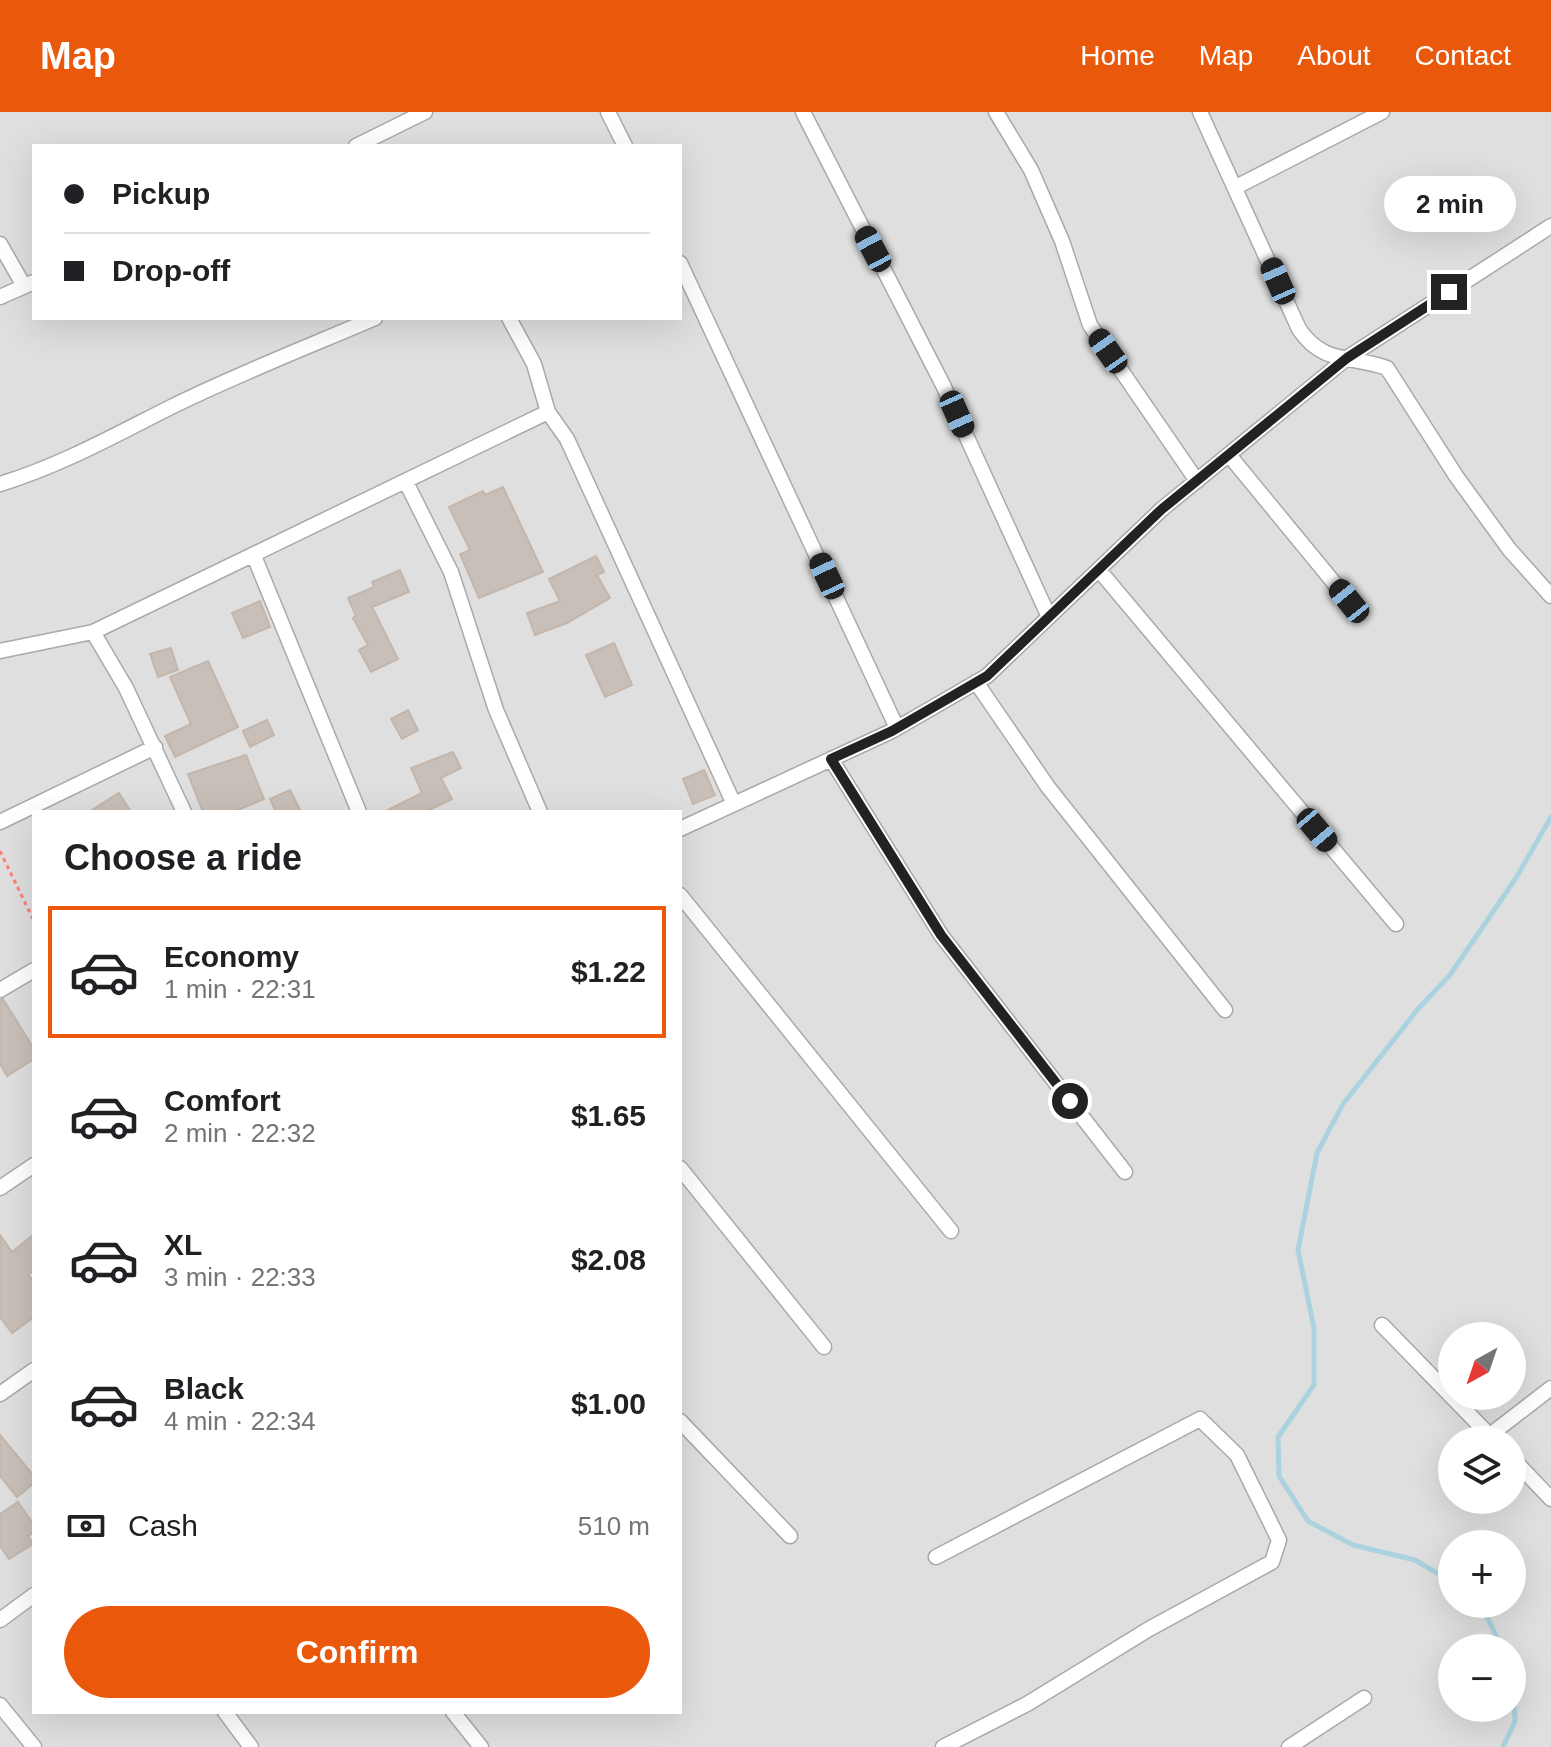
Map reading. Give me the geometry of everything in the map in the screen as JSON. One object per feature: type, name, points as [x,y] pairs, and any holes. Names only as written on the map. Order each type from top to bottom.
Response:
[{"type":"street","points":[[360,144],[425,112]]},
{"type":"street","points":[[608,112],[624,144]]},
{"type":"street","points":[[803,112],[943,385],[1049,617]]},
{"type":"street","points":[[996,112],[1031,170],[1062,241],[1090,325],[1197,481]]},
{"type":"street","points":[[1200,112],[1299,329],[1310,346],[1326,355],[1387,368],[1397,379],[1406,401],[1456,476],[1509,549],[1551,596]]},
{"type":"street","points":[[1236,187],[1382,112]]},
{"type":"street","points":[[682,828],[892,731],[976,682],[1197,481],[1347,358],[1551,226]]},
{"type":"street","points":[[0,244],[29,284],[0,297]]},
{"type":"street","points":[[682,267],[895,720],[896,726],[892,731]]},
{"type":"street","points":[[0,484],[35,473],[109,441],[171,407],[370,320]]},
{"type":"street","points":[[510,320],[534,364],[548,412],[567,439],[733,802]]},
{"type":"street","points":[[0,651],[93,632],[548,412]]},
{"type":"street","points":[[1229,455],[1349,601]]},
{"type":"street","points":[[406,482],[451,572],[496,710],[539,810]]},
{"type":"street","points":[[254,556],[358,810]]},
{"type":"street","points":[[1099,570],[1396,924]]},
{"type":"street","points":[[93,632],[126,688],[183,810]]},
{"type":"street","points":[[976,682],[1048,787],[1225,1010]]},
{"type":"street","points":[[0,822],[155,747]]},
{"type":"street","points":[[831,759],[941,935],[1125,1172]]},
{"type":"street","points":[[682,897],[951,1231]]},
{"type":"street","points":[[0,990],[32,971]]},
{"type":"street","points":[[0,1188],[32,1166]]},
{"type":"street","points":[[682,1170],[824,1347]]},
{"type":"street","points":[[1382,1325],[1480,1426]]},
{"type":"street","points":[[0,1394],[32,1371]]},
{"type":"street","points":[[1506,1426],[1551,1388]]},
{"type":"street","points":[[936,1557],[1200,1419],[1237,1455],[1279,1540],[1272,1562],[1149,1629],[1027,1704],[943,1747]]},
{"type":"street","points":[[682,1423],[790,1536]]},
{"type":"street","points":[[1526,1473],[1551,1499]]},
{"type":"street","points":[[0,1620],[32,1596]]},
{"type":"street","points":[[1289,1747],[1364,1698]]},
{"type":"street","points":[[0,1705],[34,1747]]},
{"type":"street","points":[[226,1714],[251,1747]]},
{"type":"street","points":[[455,1714],[481,1747]]},
{"type":"path","points":[[0,851],[32,917]]},
{"type":"shaded area","points":[[0,112],[1551,112],[1551,1747],[0,1747]]},
{"type":"building","points":[[503,487],[543,572],[479,598],[460,554],[470,550],[449,507],[483,491],[485,495]]},
{"type":"building","points":[[596,556],[604,572],[597,575],[610,598],[567,623],[535,635],[527,613],[560,601],[549,579]]},
{"type":"building","points":[[400,570],[409,592],[372,607],[398,659],[371,672],[359,650],[368,645],[353,618],[356,616],[348,598],[374,587],[372,582]]},
{"type":"building","points":[[260,601],[270,627],[243,638],[232,613]]},
{"type":"building","points":[[614,643],[632,685],[605,697],[586,655]]},
{"type":"building","points":[[171,648],[178,670],[158,677],[150,654]]},
{"type":"building","points":[[208,661],[238,727],[175,757],[165,736],[191,724],[170,677]]},
{"type":"building","points":[[408,710],[418,730],[402,739],[391,719]]},
{"type":"building","points":[[267,720],[274,735],[250,747],[243,731]]},
{"type":"building","points":[[453,752],[461,768],[441,778],[452,799],[429,810],[388,810],[422,793],[411,768]]},
{"type":"building","points":[[246,755],[264,799],[238,810],[202,810],[188,774]]},
{"type":"building","points":[[704,770],[715,795],[693,804],[683,779]]},
{"type":"building","points":[[290,790],[300,810],[275,810],[270,799]]},
{"type":"building","points":[[119,793],[130,810],[92,810]]},
{"type":"building","points":[[3,999],[32,1046],[32,1060],[7,1076],[0,1064],[0,1000]]},
{"type":"building","points":[[0,1235],[12,1252],[32,1236],[32,1272],[28,1275],[32,1279],[32,1318],[12,1333],[0,1317]]},
{"type":"building","points":[[0,1435],[32,1474],[32,1485],[17,1497],[0,1476]]},
{"type":"building","points":[[18,1502],[32,1522],[32,1533],[28,1536],[32,1545],[9,1559],[0,1546],[0,1514]]},
{"type":"waterway","points":[[1438,1574],[1415,1560],[1353,1545],[1308,1521],[1279,1476],[1278,1437],[1314,1385],[1314,1328],[1298,1250],[1317,1153],[1343,1104],[1418,1009],[1450,975],[1516,878],[1551,817]]},
{"type":"waterway","points":[[1487,1618],[1495,1634]]},
{"type":"waterway","points":[[1503,1747],[1515,1722]]},
{"type":"route","points":[[1070,1101],[941,935],[831,759],[892,731],[987,676],[1162,509],[1347,358],[1449,292]]}]
